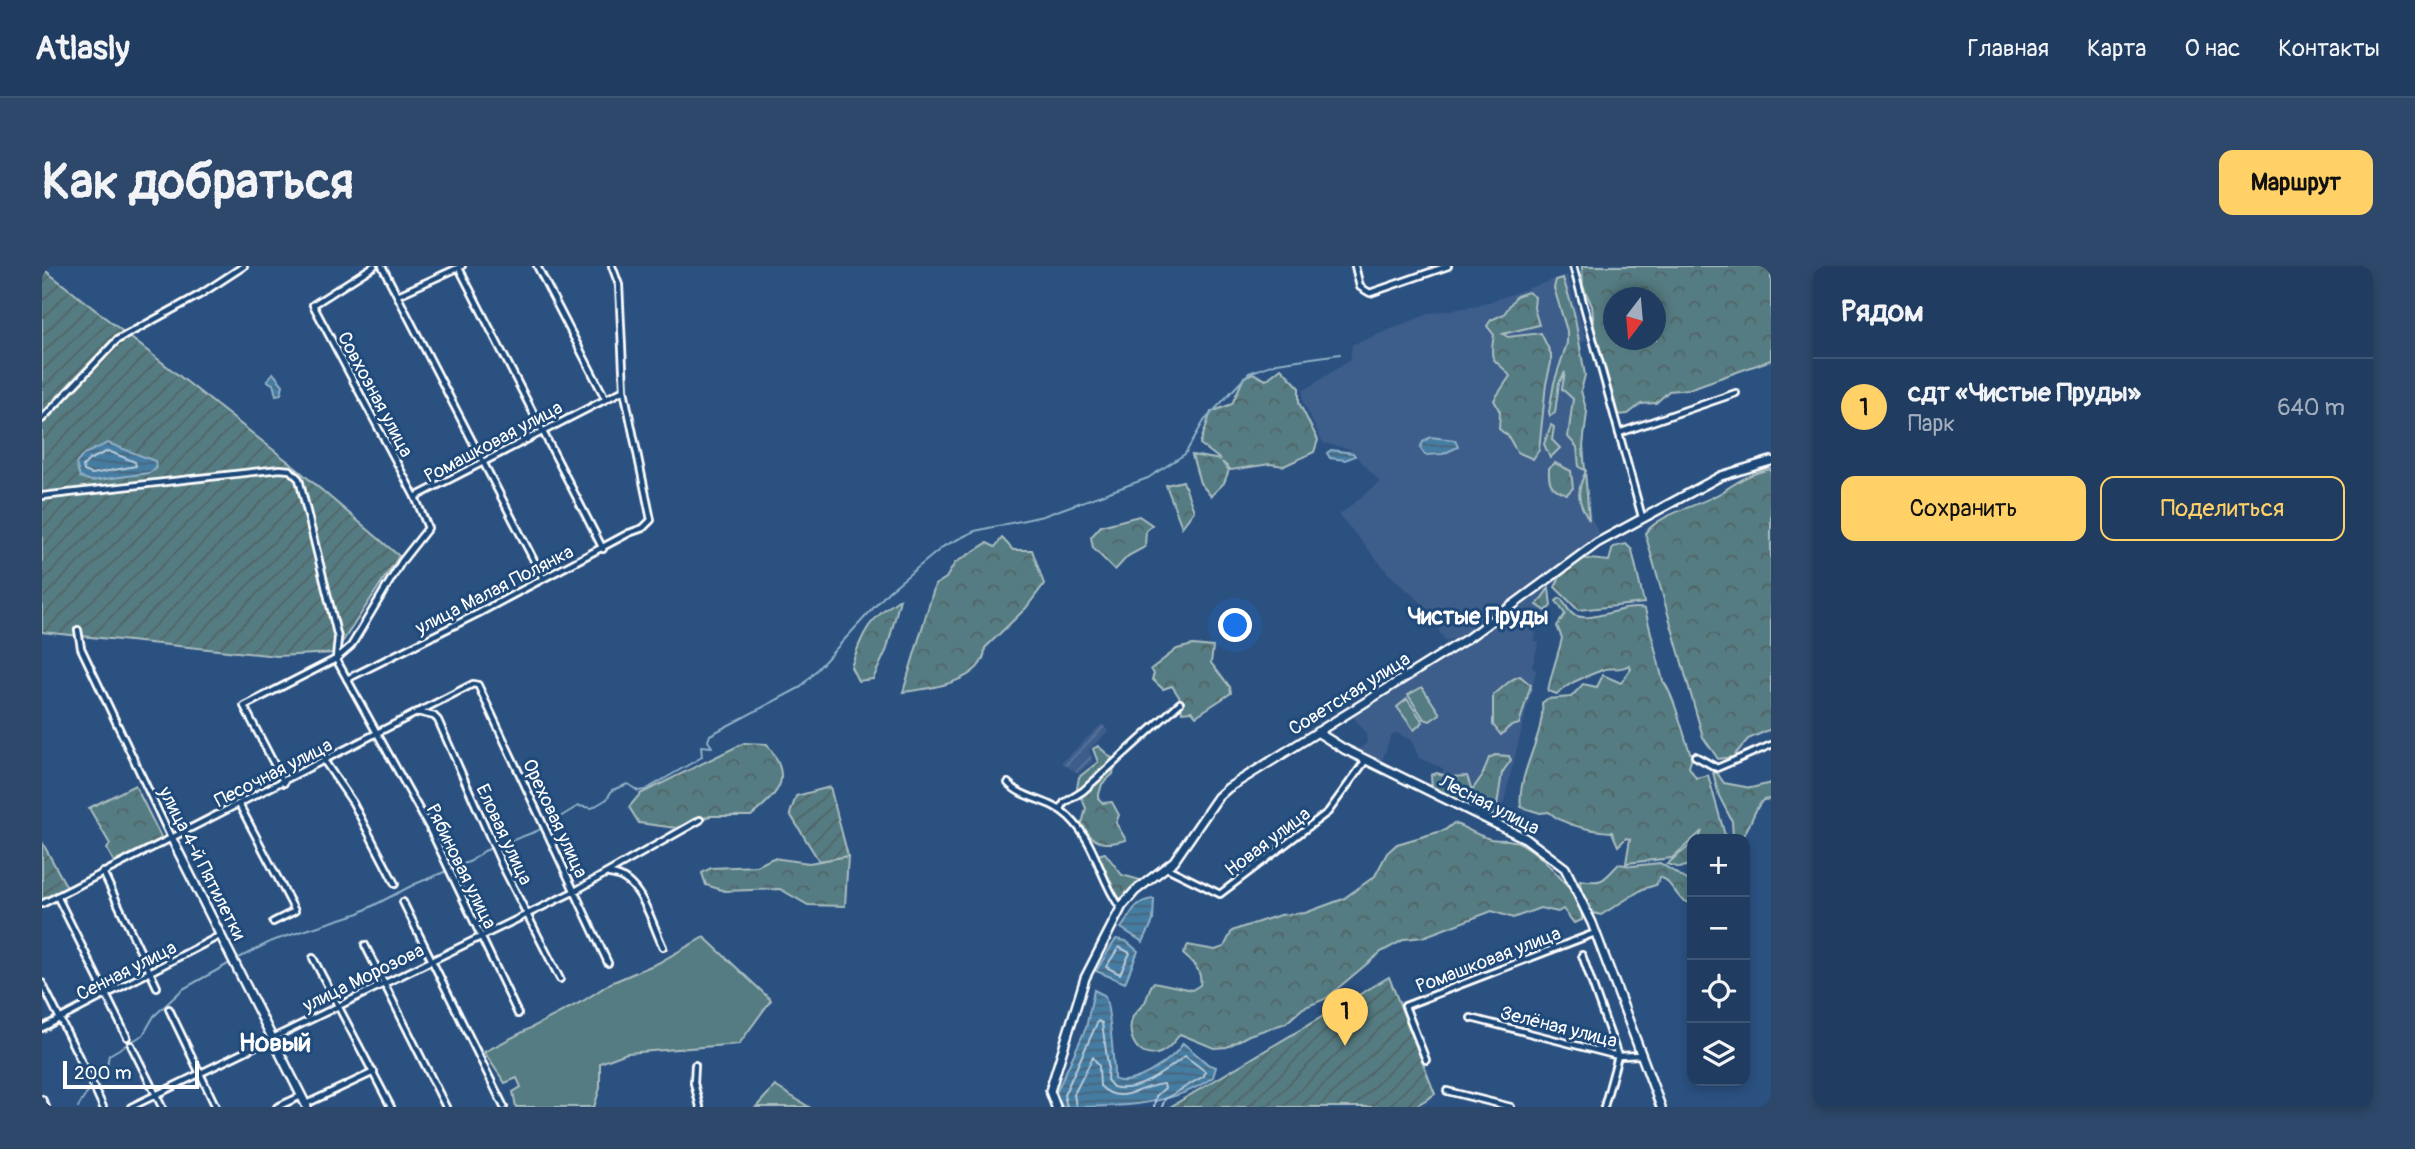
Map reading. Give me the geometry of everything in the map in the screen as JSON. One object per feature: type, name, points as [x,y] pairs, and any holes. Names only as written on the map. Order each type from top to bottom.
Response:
[{"type":"main road","name":"Советская улица","points":[[1056,1107],[1050,1091],[1064,1052],[1078,997],[1092,962],[1121,908],[1129,897],[1167,868],[1228,788],[1468,638],[1582,552],[1721,476],[1771,461]]},
{"type":"main road","name":"Лесная улица","points":[[1317,732],[1366,760],[1541,848],[1572,878],[1661,1107]]},
{"type":"main road","name":"улица 4-й Пятилетки","points":[[172,839],[307,1106]]},
{"type":"street","points":[[42,419],[117,340],[201,295],[244,266]]},
{"type":"street","name":"Совхозная улица","points":[[374,266],[313,305],[415,497]]},
{"type":"street","points":[[382,266],[543,578]]},
{"type":"street","points":[[537,266],[604,398]]},
{"type":"street","points":[[612,266],[619,285],[624,390]]},
{"type":"street","points":[[1355,266],[1360,287],[1366,292],[1375,293],[1432,269],[1448,266]]},
{"type":"street","points":[[1573,266],[1642,517]]},
{"type":"street","points":[[398,295],[460,267],[603,549]]},
{"type":"street","name":"Ромашковая улица","points":[[284,783],[244,706],[336,659],[351,646],[387,583],[428,528],[415,497],[624,390]]},
{"type":"street","name":"улица Малая Полянка","points":[[347,679],[603,549],[643,528],[651,520],[624,390]]},
{"type":"street","points":[[1619,433],[1736,393]]},
{"type":"street","points":[[42,496],[290,470],[299,479],[338,638],[334,652],[336,659]]},
{"type":"street","name":"улица 4-й Пятилетки","points":[[78,630],[81,648],[172,839]]},
{"type":"street","name":"Рябиновая улица","points":[[336,659],[447,866],[518,1014]]},
{"type":"street","name":"Песочная улица","points":[[42,904],[240,806],[466,687],[478,685]]},
{"type":"street","name":"Ореховая улица","points":[[478,685],[608,963]]},
{"type":"street","points":[[1061,809],[1064,803],[1083,791],[1180,703]]},
{"type":"street","name":"Еловая улица","points":[[417,712],[434,716],[438,720],[496,852],[560,979]]},
{"type":"street","points":[[1695,756],[1717,768],[1771,745]]},
{"type":"street","name":"Новая улица","points":[[1167,868],[1182,878],[1220,894],[1328,812],[1366,760]]},
{"type":"street","points":[[325,762],[353,803],[395,884]]},
{"type":"street","points":[[1008,783],[1016,792],[1039,798],[1061,809],[1093,847],[1108,889],[1121,908]]},
{"type":"street","points":[[240,806],[295,911],[273,922]]},
{"type":"street","name":"улица Морозова","points":[[131,1107],[527,912],[575,891],[700,820]]},
{"type":"street","points":[[103,872],[157,987]]},
{"type":"street","points":[[608,874],[620,874],[633,884],[663,947]]},
{"type":"street","points":[[57,896],[127,1037]]},
{"type":"street","points":[[403,902],[504,1107]]},
{"type":"street","name":"Ромашковая улица","points":[[1426,1060],[1405,1006],[1595,932]]},
{"type":"street","name":"Сенная улица","points":[[42,1028],[222,935]]},
{"type":"street","points":[[365,945],[446,1107]]},
{"type":"street","points":[[1582,955],[1618,1056],[1604,1107]]},
{"type":"street","points":[[313,958],[391,1107]]},
{"type":"street","points":[[42,983],[90,1079]]},
{"type":"street","points":[[169,1009],[216,1107]]},
{"type":"street","name":"Зелёная улица","points":[[1471,1018],[1618,1056],[1641,1055]]},
{"type":"street","points":[[131,1045],[162,1107]]},
{"type":"street","points":[[695,1065],[694,1083],[700,1107]]},
{"type":"street","points":[[307,1106],[374,1072]]},
{"type":"street","points":[[93,1085],[103,1107]]},
{"type":"street","points":[[1447,1091],[1511,1107]]},
{"type":"street","points":[[277,1107],[302,1096]]},
{"type":"street","points":[[42,1099],[46,1107]]},
{"type":"shaded area","points":[[1567,275],[1586,340],[1581,343],[1586,470],[1591,517],[1600,536],[1506,608],[1493,612],[1461,637],[1445,641],[1423,604],[1390,575],[1339,515],[1380,482],[1350,449],[1323,443],[1303,402],[1303,391],[1350,360],[1352,345],[1431,313],[1477,306]]},
{"type":"shaded area","points":[[1548,584],[1551,606],[1548,620],[1539,619],[1534,641],[1539,642],[1532,667],[1536,671],[1502,809],[1498,813],[1436,788],[1444,769],[1419,758],[1411,740],[1397,733],[1391,735],[1381,764],[1355,752],[1367,743],[1366,734],[1352,715],[1458,649]]},
{"type":"shaded area","points":[[1102,724],[1108,731],[1089,750],[1093,761],[1078,773],[1061,763]]},
{"type":"green space","points":[[1582,266],[1771,266],[1771,360],[1689,389],[1669,391],[1656,403],[1641,404],[1628,414],[1618,415],[1594,327],[1592,306],[1583,286]]},
{"type":"green space","points":[[42,268],[290,463],[399,556],[335,653],[277,656],[42,632]]},
{"type":"green space","points":[[1563,278],[1574,313],[1585,375],[1581,391],[1587,412],[1583,446],[1585,470],[1579,467],[1577,447],[1568,437],[1573,399],[1562,389],[1565,372],[1559,383],[1555,413],[1550,416],[1549,412],[1554,383],[1567,343],[1567,331],[1554,288],[1556,280]]},
{"type":"green space","points":[[1528,292],[1535,297],[1534,308],[1539,325],[1503,334],[1508,337],[1541,333],[1551,354],[1539,450],[1533,459],[1517,452],[1508,436],[1499,429],[1500,412],[1494,400],[1510,376],[1494,360],[1494,335],[1487,326],[1491,320],[1504,314],[1516,296]]},
{"type":"green space","points":[[1281,368],[1299,387],[1299,403],[1318,440],[1314,452],[1284,466],[1270,464],[1231,470],[1222,462],[1229,470],[1224,483],[1211,496],[1200,483],[1192,455],[1221,460],[1200,444],[1211,412],[1232,404],[1244,377],[1253,373],[1266,380]]},
{"type":"green space","points":[[1551,425],[1554,427],[1552,440],[1560,448],[1550,458],[1544,444]]},
{"type":"green space","points":[[1555,463],[1571,471],[1573,488],[1567,494],[1554,488],[1550,482],[1549,468]]},
{"type":"green space","points":[[1771,469],[1771,729],[1748,739],[1733,757],[1718,759],[1703,737],[1645,533],[1671,514],[1713,497],[1751,475]]},
{"type":"green space","points":[[1585,473],[1589,520],[1579,496]]},
{"type":"green space","points":[[1183,481],[1194,511],[1182,527],[1166,485]]},
{"type":"green space","points":[[1139,516],[1152,525],[1146,531],[1145,547],[1128,556],[1115,570],[1093,548],[1091,537],[1101,526]]},
{"type":"green space","points":[[1002,538],[1013,550],[1032,550],[1044,584],[1026,608],[985,648],[983,660],[976,669],[954,682],[903,692],[935,585],[946,578],[955,563],[987,543],[995,547]]},
{"type":"green space","points":[[1626,544],[1632,550],[1644,603],[1578,610],[1555,587],[1560,577],[1580,558],[1609,561],[1613,547]]},
{"type":"green space","points":[[1549,588],[1551,606],[1546,611],[1537,605]]},
{"type":"green space","points":[[1560,598],[1572,614],[1581,617],[1628,609],[1645,609],[1663,681],[1671,696],[1692,757],[1689,767],[1696,778],[1708,775],[1725,834],[1701,834],[1702,831],[1699,834],[1687,834],[1687,844],[1672,858],[1626,863],[1630,839],[1626,838],[1618,846],[1612,832],[1579,827],[1549,812],[1540,813],[1521,807],[1523,782],[1540,728],[1542,703],[1547,699],[1571,697],[1583,684],[1597,687],[1603,675],[1621,683],[1631,669],[1629,665],[1606,669],[1573,683],[1557,694],[1548,691],[1562,638],[1557,626],[1565,614],[1556,601]]},
{"type":"green space","points":[[900,599],[887,649],[873,679],[858,681],[851,667],[868,627]]},
{"type":"green space","points":[[1193,645],[1213,647],[1211,663],[1230,687],[1231,693],[1196,716],[1192,711],[1182,712],[1180,698],[1172,686],[1163,689],[1152,679],[1154,674],[1151,669],[1177,649]]},
{"type":"green space","points":[[1520,676],[1531,685],[1519,724],[1509,727],[1501,735],[1493,725],[1493,695]]},
{"type":"green space","points":[[1422,687],[1440,714],[1430,721],[1424,719],[1408,695]]},
{"type":"green space","points":[[1407,699],[1423,722],[1414,730],[1397,707]]},
{"type":"green space","points":[[744,743],[767,744],[775,756],[781,775],[776,791],[751,816],[710,816],[676,828],[639,823],[629,807],[640,794]]},
{"type":"green space","points":[[1098,746],[1115,761],[1113,774],[1102,784],[1098,798],[1103,803],[1112,802],[1119,815],[1116,823],[1126,840],[1100,842],[1086,831],[1082,824],[1086,808],[1077,788],[1079,777],[1098,762],[1093,749]]},
{"type":"green space","points":[[1495,755],[1509,756],[1511,760],[1502,773],[1496,812],[1491,817],[1432,790],[1431,775],[1437,773],[1450,777],[1467,776],[1472,790],[1482,776],[1489,758]]},
{"type":"green space","points":[[1713,772],[1717,773],[1724,783],[1751,788],[1771,783],[1771,799],[1763,800],[1759,804],[1744,834],[1733,834],[1732,821],[1719,796]]},
{"type":"green space","points":[[135,785],[162,839],[114,862],[107,849],[110,844],[89,808]]},
{"type":"green space","points":[[830,787],[848,856],[819,861],[790,814],[796,796]]},
{"type":"green space","points":[[1454,823],[1494,840],[1514,841],[1530,850],[1550,867],[1569,889],[1581,910],[1582,920],[1574,923],[1563,909],[1558,912],[1540,908],[1513,918],[1492,911],[1423,937],[1405,939],[1381,952],[1325,999],[1303,1008],[1286,1023],[1249,1035],[1227,1047],[1214,1048],[1180,1034],[1169,1048],[1153,1055],[1140,1051],[1136,1046],[1131,1033],[1132,1019],[1145,1002],[1154,982],[1192,990],[1200,985],[1198,971],[1183,954],[1188,945],[1215,950],[1224,947],[1232,931],[1280,915],[1305,913],[1343,899],[1375,876],[1387,853],[1397,844],[1445,830]]},
{"type":"green space","points":[[42,842],[69,891],[42,905]]},
{"type":"green space","points":[[1687,848],[1687,865],[1680,868],[1667,864]]},
{"type":"green space","points":[[1105,853],[1122,875],[1140,880],[1125,897],[1116,899],[1104,886],[1092,862],[1094,856]]},
{"type":"green space","points":[[848,856],[845,906],[808,905],[780,889],[725,891],[706,885],[702,873],[711,868],[757,866],[773,858],[809,863]]},
{"type":"green space","points":[[1660,863],[1687,880],[1687,902],[1660,877],[1656,885],[1643,889],[1601,915],[1590,912],[1581,891],[1580,880],[1600,881],[1619,864],[1632,866]]},
{"type":"green space","points":[[704,937],[771,1000],[739,1044],[627,1053],[600,1063],[600,1088],[594,1107],[516,1107],[513,1092],[521,1087],[517,1078],[505,1083],[484,1052],[583,1001],[611,983],[658,963]]},
{"type":"green space","points":[[1389,977],[1435,1094],[1414,1107],[1170,1107]]},
{"type":"green space","points":[[775,1086],[809,1107],[756,1107]]},
{"type":"water","points":[[273,373],[283,385],[281,394],[276,395],[273,384],[267,381]]},
{"type":"water","points":[[1430,437],[1455,440],[1458,447],[1443,454],[1425,455],[1420,448]]},
{"type":"water","points":[[108,443],[155,461],[156,469],[149,473],[91,481],[80,477],[76,464],[84,454]]},
{"type":"water","points":[[1331,450],[1353,453],[1355,456],[1345,460],[1330,458],[1327,453]]},
{"type":"water","points":[[1154,899],[1153,921],[1143,942],[1121,928],[1137,905]]},
{"type":"water","points":[[1116,939],[1126,941],[1138,951],[1125,983],[1096,971]]},
{"type":"water","points":[[1094,990],[1104,995],[1106,1001],[1114,1079],[1131,1080],[1152,1071],[1171,1057],[1183,1043],[1209,1065],[1216,1067],[1213,1077],[1197,1087],[1161,1100],[1102,1107],[1062,1107],[1056,1093],[1086,1028]]},
{"type":"waterway","points":[[239,958],[272,941],[359,913],[415,884],[471,861],[484,851],[537,831],[578,806],[592,808],[607,799],[612,790],[628,784],[638,791],[645,790],[702,757],[701,746],[712,747],[708,741],[710,735],[801,687],[889,591],[944,546],[975,531],[1043,516],[1148,478],[1185,454],[1204,421],[1249,373],[1277,363],[1340,354]]},
{"type":"waterway","points":[[107,1065],[109,1055],[143,1035],[154,1016],[183,989],[230,963]]},
{"type":"waterway","points":[[78,1107],[99,1074]]},
{"type":"place","name":"сдт «Чистые Пруды»","points":[[1345,1046]]},
{"type":"district","name":"Чистые Пруды","points":[[1478,616]]},
{"type":"district","name":"Новый","points":[[275,1042]]}]
